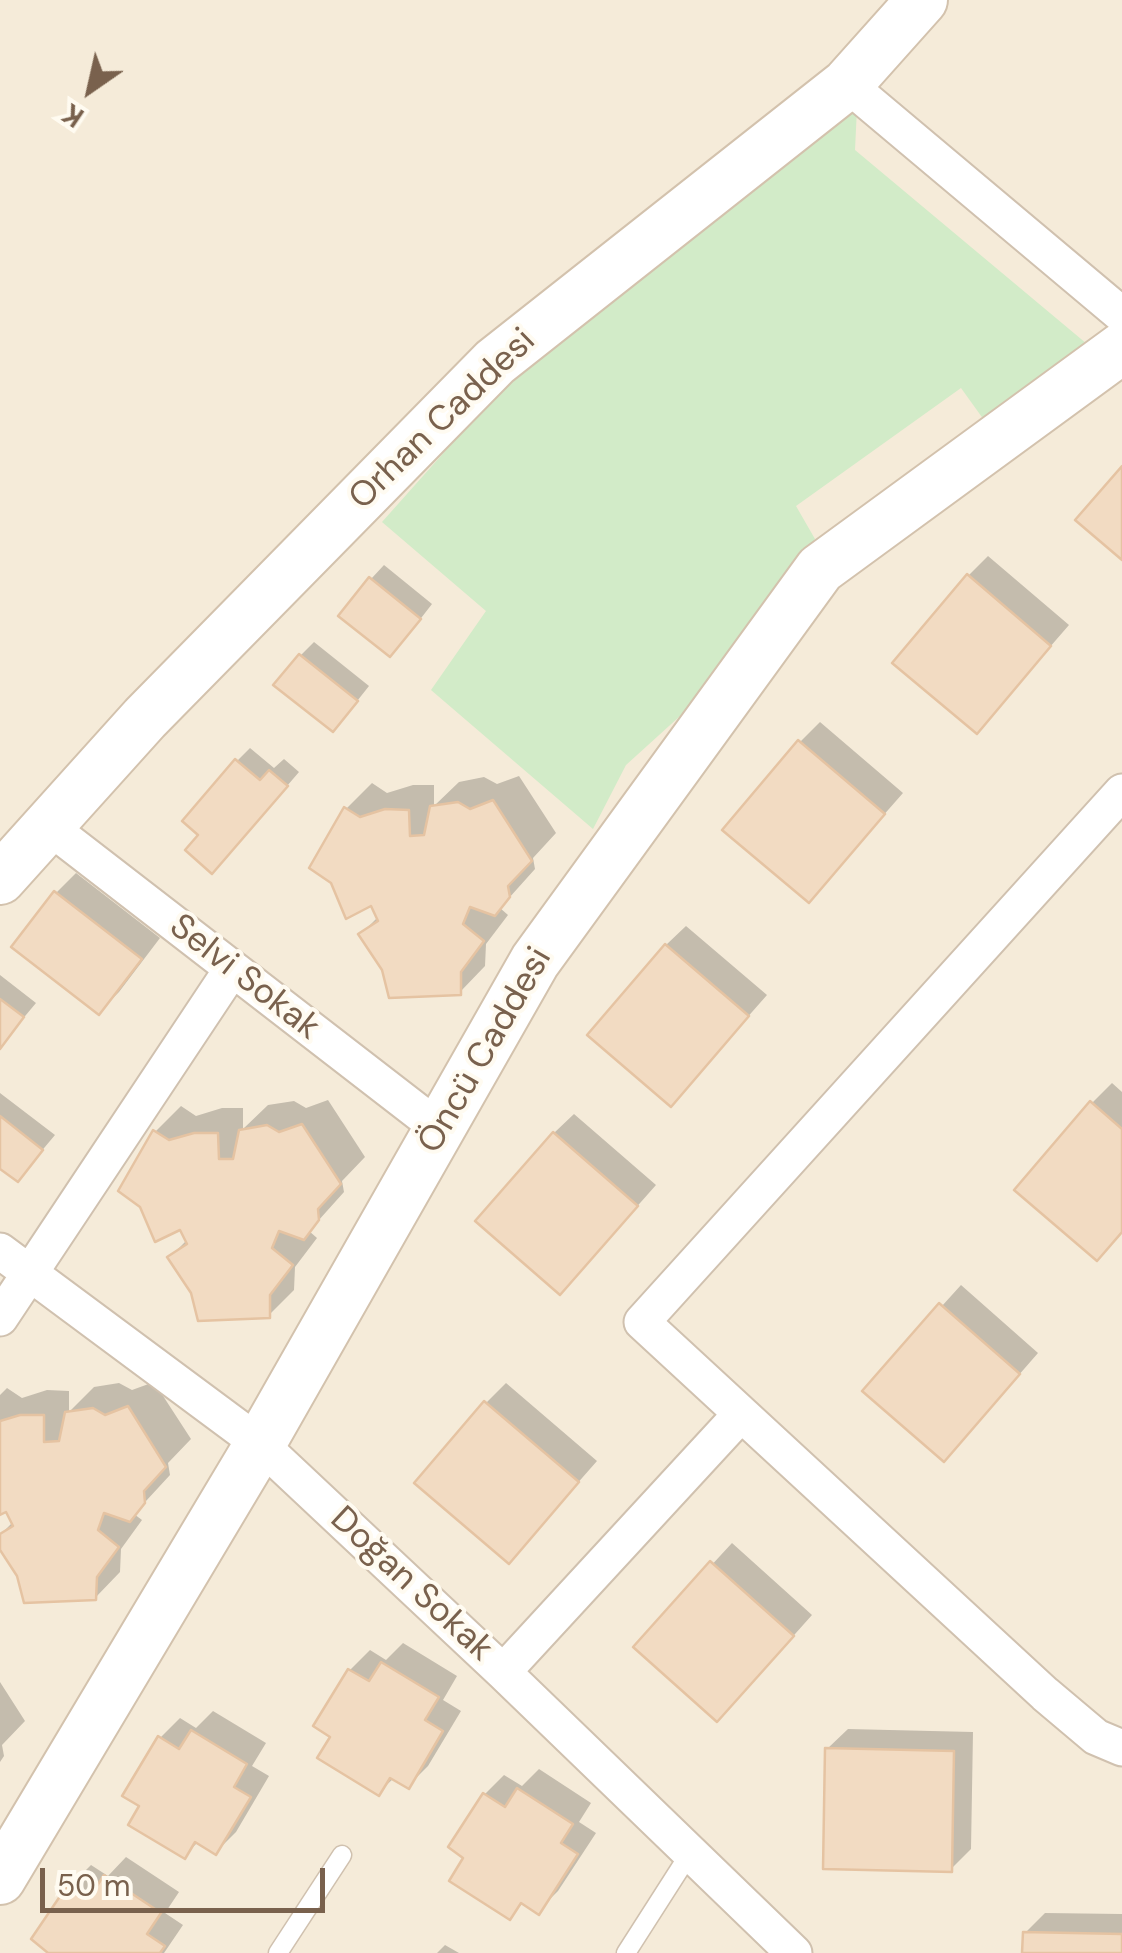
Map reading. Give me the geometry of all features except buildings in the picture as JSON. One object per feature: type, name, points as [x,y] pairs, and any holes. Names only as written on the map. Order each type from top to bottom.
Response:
[{"type":"street","name":"Orhan Caddesi","points":[[0,879],[145,718],[494,362],[847,84],[922,0]]},
{"type":"street","points":[[847,84],[1122,315]]},
{"type":"street","name":"Öncü Caddesi","points":[[0,1879],[260,1444],[535,961],[820,570],[1122,348]]},
{"type":"street","points":[[1122,792],[642,1322],[1044,1694],[1096,1737],[1122,1748]]},
{"type":"street","name":"Selvi Sokak","points":[[48,826],[440,1129]]},
{"type":"street","points":[[0,1318],[14,1262],[232,969]]},
{"type":"street","name":"Doğan Sokak","points":[[14,1262],[260,1444],[504,1672],[794,1953]]},
{"type":"street","points":[[504,1672],[741,1414]]},
{"type":"lane","points":[[626,1953],[690,1853]]},
{"type":"lane","points":[[278,1953],[342,1855]]},
{"type":"shaded area","points":[[0,0],[1122,0],[1122,1953],[0,1953]]},
{"type":"green space","points":[[857,108],[855,150],[1087,344],[984,420],[961,388],[796,506],[815,539],[701,697],[626,765],[593,829],[431,690],[486,611],[382,522],[538,347],[719,217]]}]
